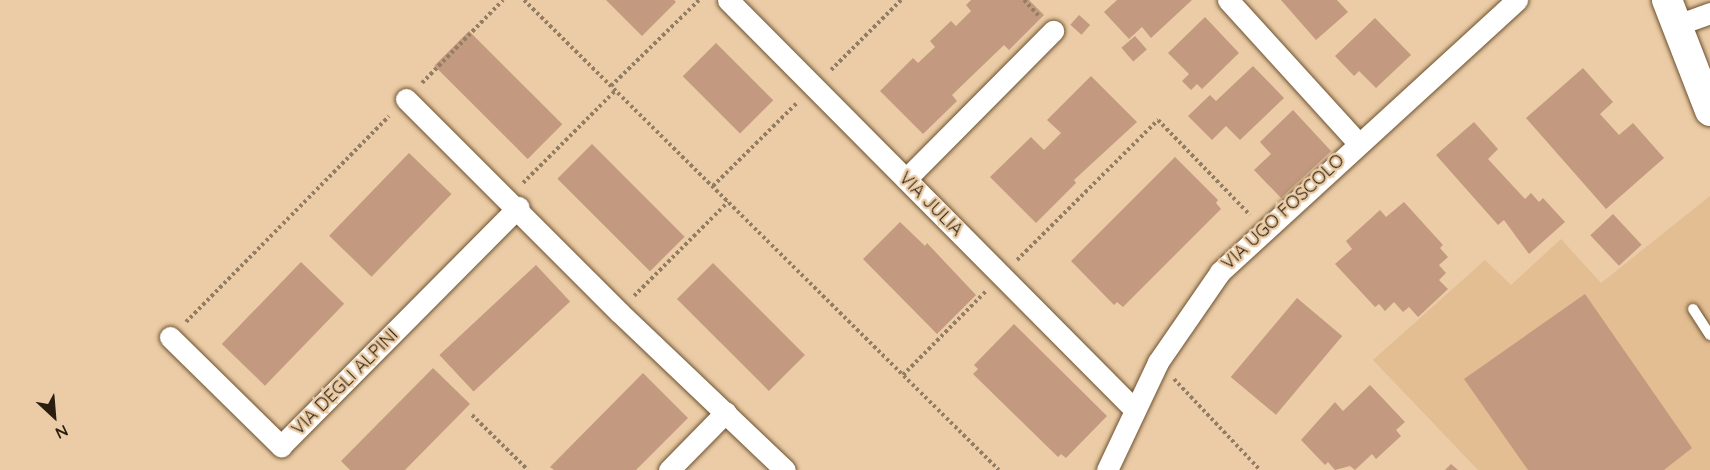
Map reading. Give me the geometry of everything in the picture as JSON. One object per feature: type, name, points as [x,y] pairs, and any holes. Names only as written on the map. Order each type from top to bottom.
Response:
[{"type":"main road","points":[[1672,12],[1710,111]]},
{"type":"street","name":"VIA JULIA","points":[[728,0],[1133,408]]},
{"type":"street","points":[[1228,0],[1357,142]]},
{"type":"street","name":"VIA UGO FOSCOLO","points":[[1107,470],[1133,408],[1158,362],[1213,280],[1263,228],[1517,0]]},
{"type":"street","points":[[1672,12],[1710,13]]},
{"type":"street","points":[[906,179],[1053,31]]},
{"type":"street","points":[[406,99],[513,202],[619,312],[785,470]]},
{"type":"street","name":"VIA DEGLI ALPINI","points":[[170,338],[281,446],[513,202]]},
{"type":"street","points":[[669,470],[726,412]]},
{"type":"lane","points":[[1693,309],[1710,335]]},
{"type":"path","points":[[170,338],[503,0]]},
{"type":"path","points":[[524,0],[999,470]]},
{"type":"path","points":[[612,86],[699,0]]},
{"type":"path","points":[[513,202],[616,90]]},
{"type":"path","points":[[903,375],[1158,120],[1263,228]]},
{"type":"path","points":[[619,312],[728,202]]},
{"type":"path","points":[[1158,362],[1260,470]]},
{"type":"path","points":[[472,415],[528,470]]},
{"type":"shaded area","points":[[1710,196],[1710,470],[1478,470],[1373,360],[1485,260],[1511,285],[1561,239],[1601,283]]},
{"type":"building","points":[[606,0],[674,0],[676,2],[642,36]]},
{"type":"building","points":[[971,0],[1029,0],[1044,15],[1009,50],[1004,45],[952,95],[957,101],[923,134],[880,91],[913,58],[918,63],[935,47],[930,41],[951,21],[956,26],[971,11],[966,5]]},
{"type":"building","points":[[1117,0],[1192,0],[1151,38],[1142,27],[1129,39],[1104,12]]},
{"type":"building","points":[[1281,0],[1337,0],[1348,12],[1316,40]]},
{"type":"building","points":[[1079,15],[1090,25],[1081,35],[1070,25]]},
{"type":"building","points":[[1205,17],[1239,53],[1202,89],[1197,84],[1191,90],[1182,81],[1189,74],[1168,53]]},
{"type":"building","points":[[1375,18],[1411,55],[1376,88],[1359,71],[1354,76],[1335,56]]},
{"type":"building","points":[[469,31],[562,124],[528,159],[434,66]]},
{"type":"building","points":[[1135,36],[1147,50],[1133,61],[1121,48]]},
{"type":"building","points":[[716,43],[773,100],[740,134],[683,76]]},
{"type":"building","points":[[1253,66],[1284,98],[1240,140],[1226,126],[1212,140],[1188,116],[1210,95],[1216,101]]},
{"type":"building","points":[[1583,68],[1613,102],[1600,114],[1619,135],[1633,123],[1664,158],[1606,209],[1526,118]]},
{"type":"building","points":[[1091,76],[1137,122],[1074,180],[1076,183],[1036,223],[990,177],[1031,137],[1044,150],[1061,133],[1047,120]]},
{"type":"building","points":[[1293,110],[1331,151],[1281,198],[1254,170],[1271,154],[1260,142]]},
{"type":"building","points":[[1474,122],[1498,149],[1488,159],[1525,199],[1531,193],[1539,202],[1543,198],[1565,222],[1529,254],[1504,220],[1498,225],[1436,155]]},
{"type":"building","points":[[592,144],[685,237],[650,271],[557,179]]},
{"type":"building","points":[[409,153],[451,194],[372,277],[329,236]]},
{"type":"building","points":[[1175,157],[1218,200],[1216,203],[1221,209],[1123,307],[1117,302],[1114,305],[1071,261]]},
{"type":"building","points":[[1404,202],[1443,245],[1440,248],[1448,257],[1439,265],[1446,273],[1439,280],[1448,289],[1418,317],[1409,307],[1403,312],[1394,302],[1385,311],[1379,304],[1375,307],[1335,264],[1352,249],[1346,241],[1380,210],[1386,217]]},
{"type":"building","points":[[1613,214],[1642,245],[1619,266],[1590,235]]},
{"type":"building","points":[[900,222],[925,246],[927,243],[976,295],[937,334],[863,259]]},
{"type":"building","points":[[301,262],[344,304],[265,386],[222,344]]},
{"type":"building","points":[[713,263],[805,355],[769,391],[677,299]]},
{"type":"building","points":[[536,265],[570,302],[474,392],[439,355]]},
{"type":"building","points":[[1585,294],[1692,448],[1664,470],[1528,470],[1464,379]]},
{"type":"building","points":[[1297,298],[1342,336],[1276,415],[1231,377]]},
{"type":"building","points":[[1014,324],[1107,416],[1066,458],[1061,454],[1058,457],[973,374],[978,369],[974,365]]},
{"type":"building","points":[[433,368],[470,404],[405,470],[350,470],[341,461]]},
{"type":"building","points":[[643,373],[688,418],[636,470],[554,470],[550,467]]},
{"type":"building","points":[[1370,385],[1405,422],[1396,430],[1401,436],[1376,459],[1372,454],[1355,470],[1350,466],[1335,470],[1328,462],[1325,465],[1301,440],[1335,402],[1343,411]]},
{"type":"building","points":[[1451,464],[1458,470],[1445,470]]}]
